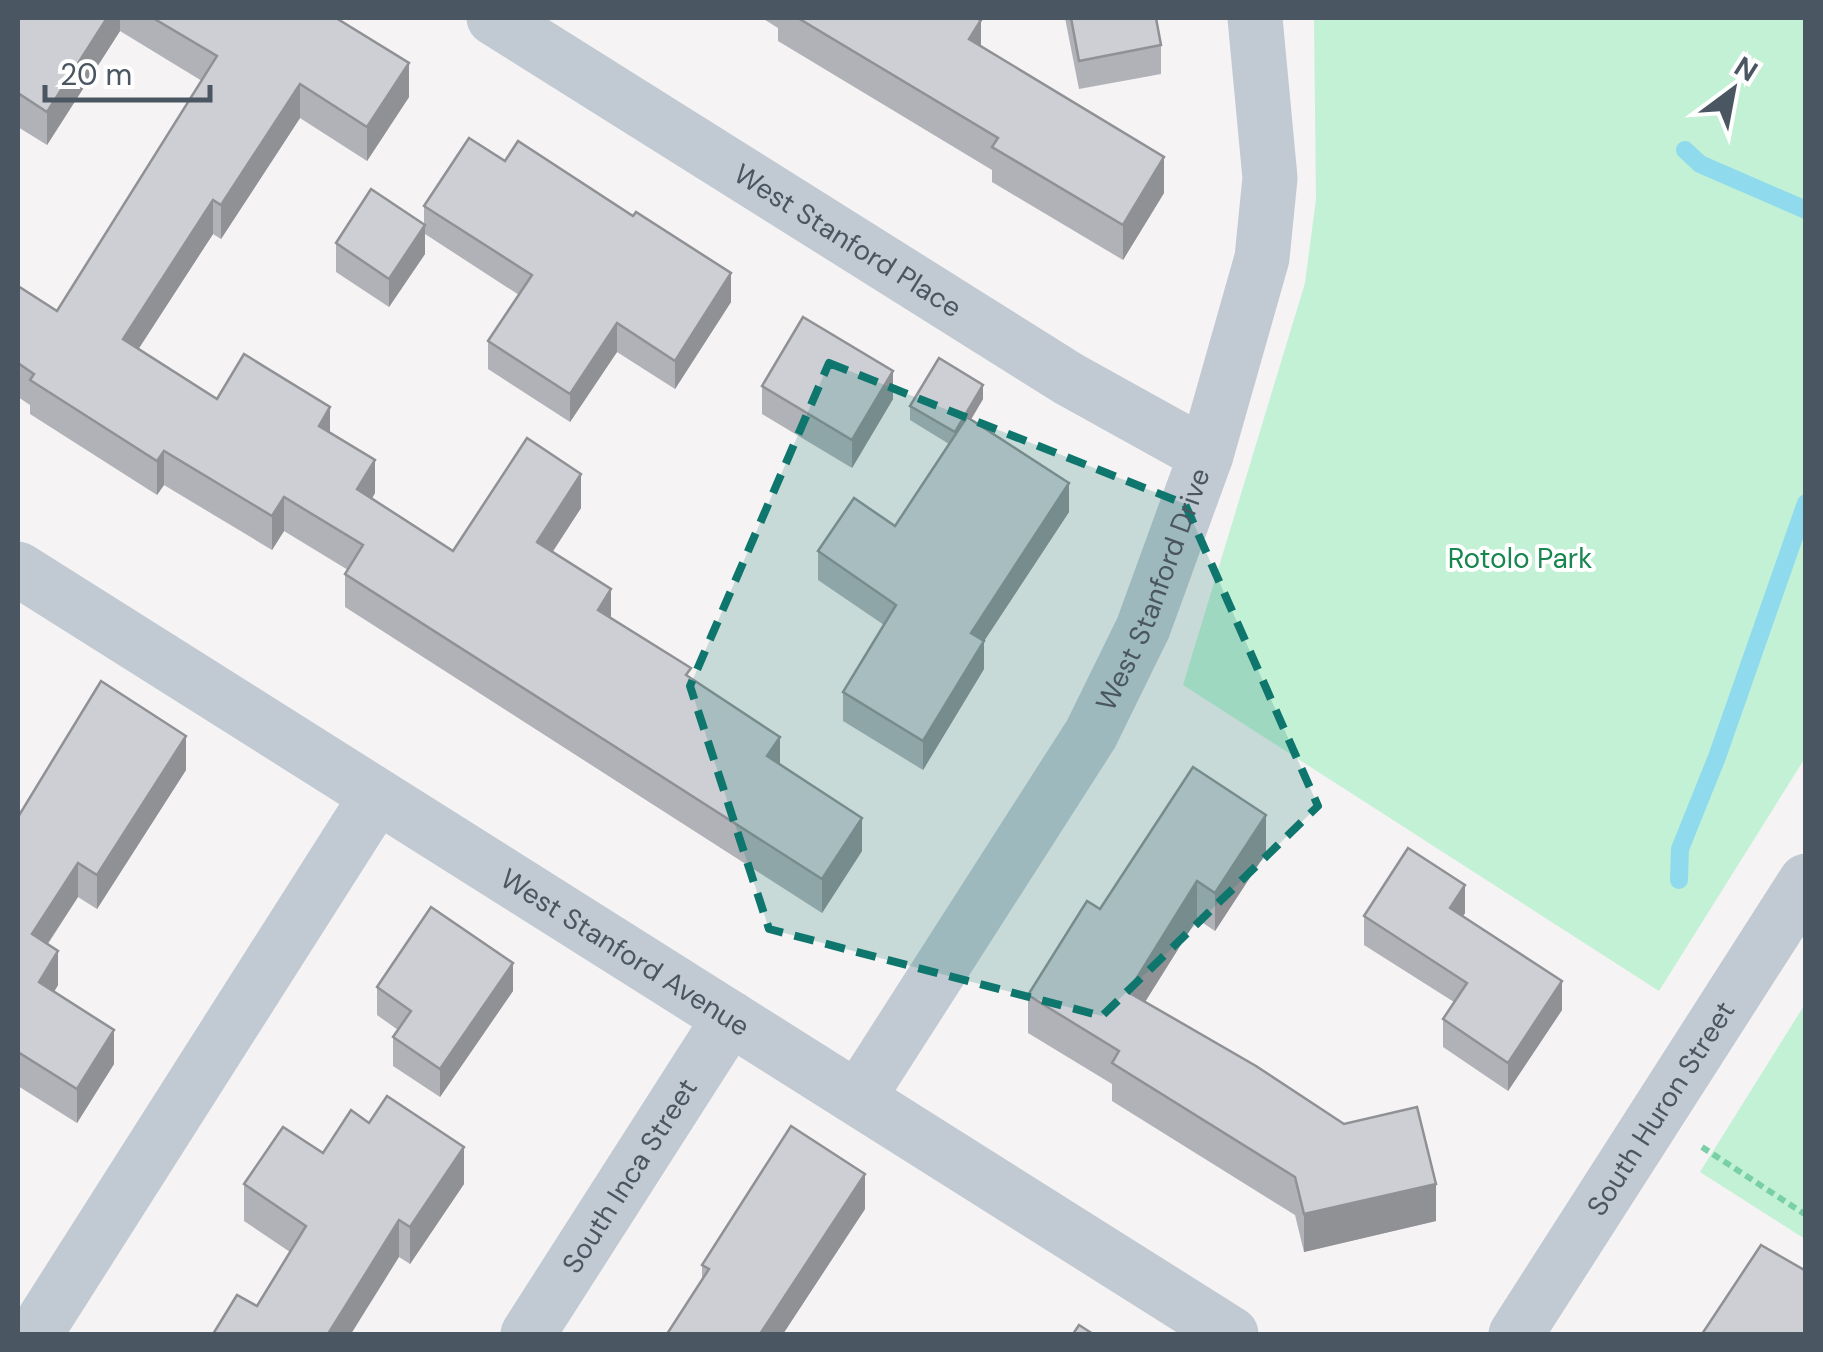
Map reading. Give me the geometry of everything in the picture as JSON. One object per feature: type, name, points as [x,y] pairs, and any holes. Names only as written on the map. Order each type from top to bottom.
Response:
[{"type":"street","name":"West Stanford Place","points":[[494,18],[1068,379],[1206,455]]},
{"type":"street","name":"West Stanford Drive","points":[[858,1098],[1112,698],[1143,628],[1206,455],[1255,292],[1270,178],[1255,18]]},
{"type":"street","name":"West Stanford Avenue","points":[[21,577],[377,796],[1231,1334]]},
{"type":"street","points":[[35,1334],[377,796]]},
{"type":"street","name":"South Huron Street","points":[[1516,1334],[1806,882]]},
{"type":"street","name":"South Inca Street","points":[[528,1334],[730,1018]]},
{"type":"path","points":[[1659,1111],[1712,1154],[1806,1214]]},
{"type":"highlighted area","points":[[829,363],[1185,504],[1318,806],[1102,1016],[769,929],[690,686]]},
{"type":"green space","name":"Rotolo Park","points":[[1314,18],[1805,18],[1805,758],[1659,991],[1183,685],[1305,283],[1316,199]]},
{"type":"green space","points":[[1805,1004],[1805,1239],[1700,1172]]},
{"type":"building","points":[[18,18],[107,18],[47,112],[18,93]]},
{"type":"building","points":[[153,18],[336,18],[409,63],[367,127],[300,84],[221,205],[213,200],[123,339],[217,399],[244,354],[330,407],[319,426],[375,460],[357,489],[453,551],[527,438],[581,474],[537,542],[611,589],[598,610],[691,668],[686,675],[780,737],[767,756],[862,818],[822,879],[345,574],[363,545],[284,497],[272,516],[164,451],[157,461],[30,380],[34,374],[18,363],[18,286],[57,311],[217,56]]},
{"type":"building","points":[[798,18],[976,18],[981,20],[969,39],[1164,157],[1123,225],[992,147],[998,138]]},
{"type":"building","points":[[1071,18],[1156,18],[1161,45],[1079,61]]},
{"type":"building","points":[[469,138],[505,161],[518,141],[633,216],[636,212],[731,273],[675,361],[617,323],[570,394],[488,341],[532,275],[424,206]]},
{"type":"building","points":[[371,189],[425,225],[389,279],[336,243]]},
{"type":"building","points":[[803,317],[893,371],[852,440],[762,386]]},
{"type":"building","points":[[939,358],[983,385],[955,432],[910,406]]},
{"type":"building","points":[[967,417],[1069,483],[971,633],[984,641],[923,741],[843,692],[896,605],[818,551],[854,498],[895,526]]},
{"type":"building","points":[[101,681],[186,736],[97,875],[78,863],[32,934],[58,951],[39,982],[114,1030],[77,1089],[18,1052],[18,817]]},
{"type":"building","points":[[1193,767],[1266,815],[1215,893],[1197,881],[1128,992],[1256,1066],[1344,1124],[1417,1107],[1436,1184],[1304,1214],[1295,1177],[1112,1063],[1119,1051],[1028,995],[1087,901],[1100,909]]},
{"type":"building","points":[[1408,848],[1465,885],[1450,908],[1562,981],[1508,1063],[1443,1019],[1467,983],[1364,916]]},
{"type":"building","points":[[431,907],[513,963],[440,1069],[393,1037],[411,1011],[377,987]]},
{"type":"building","points":[[387,1096],[464,1147],[410,1227],[399,1220],[328,1334],[213,1334],[237,1295],[257,1306],[306,1226],[244,1184],[283,1127],[323,1153],[351,1110],[369,1123]]},
{"type":"building","points":[[791,1126],[865,1174],[760,1334],[667,1334],[709,1269],[702,1265]]},
{"type":"building","points":[[1761,1245],[1806,1271],[1806,1334],[1702,1334]]},
{"type":"building","points":[[1079,1325],[1093,1334],[1073,1334]]},
{"type":"waterway","points":[[1685,150],[1700,164],[1806,210]]},
{"type":"waterway","points":[[1679,880],[1680,849],[1717,757],[1806,503]]}]
